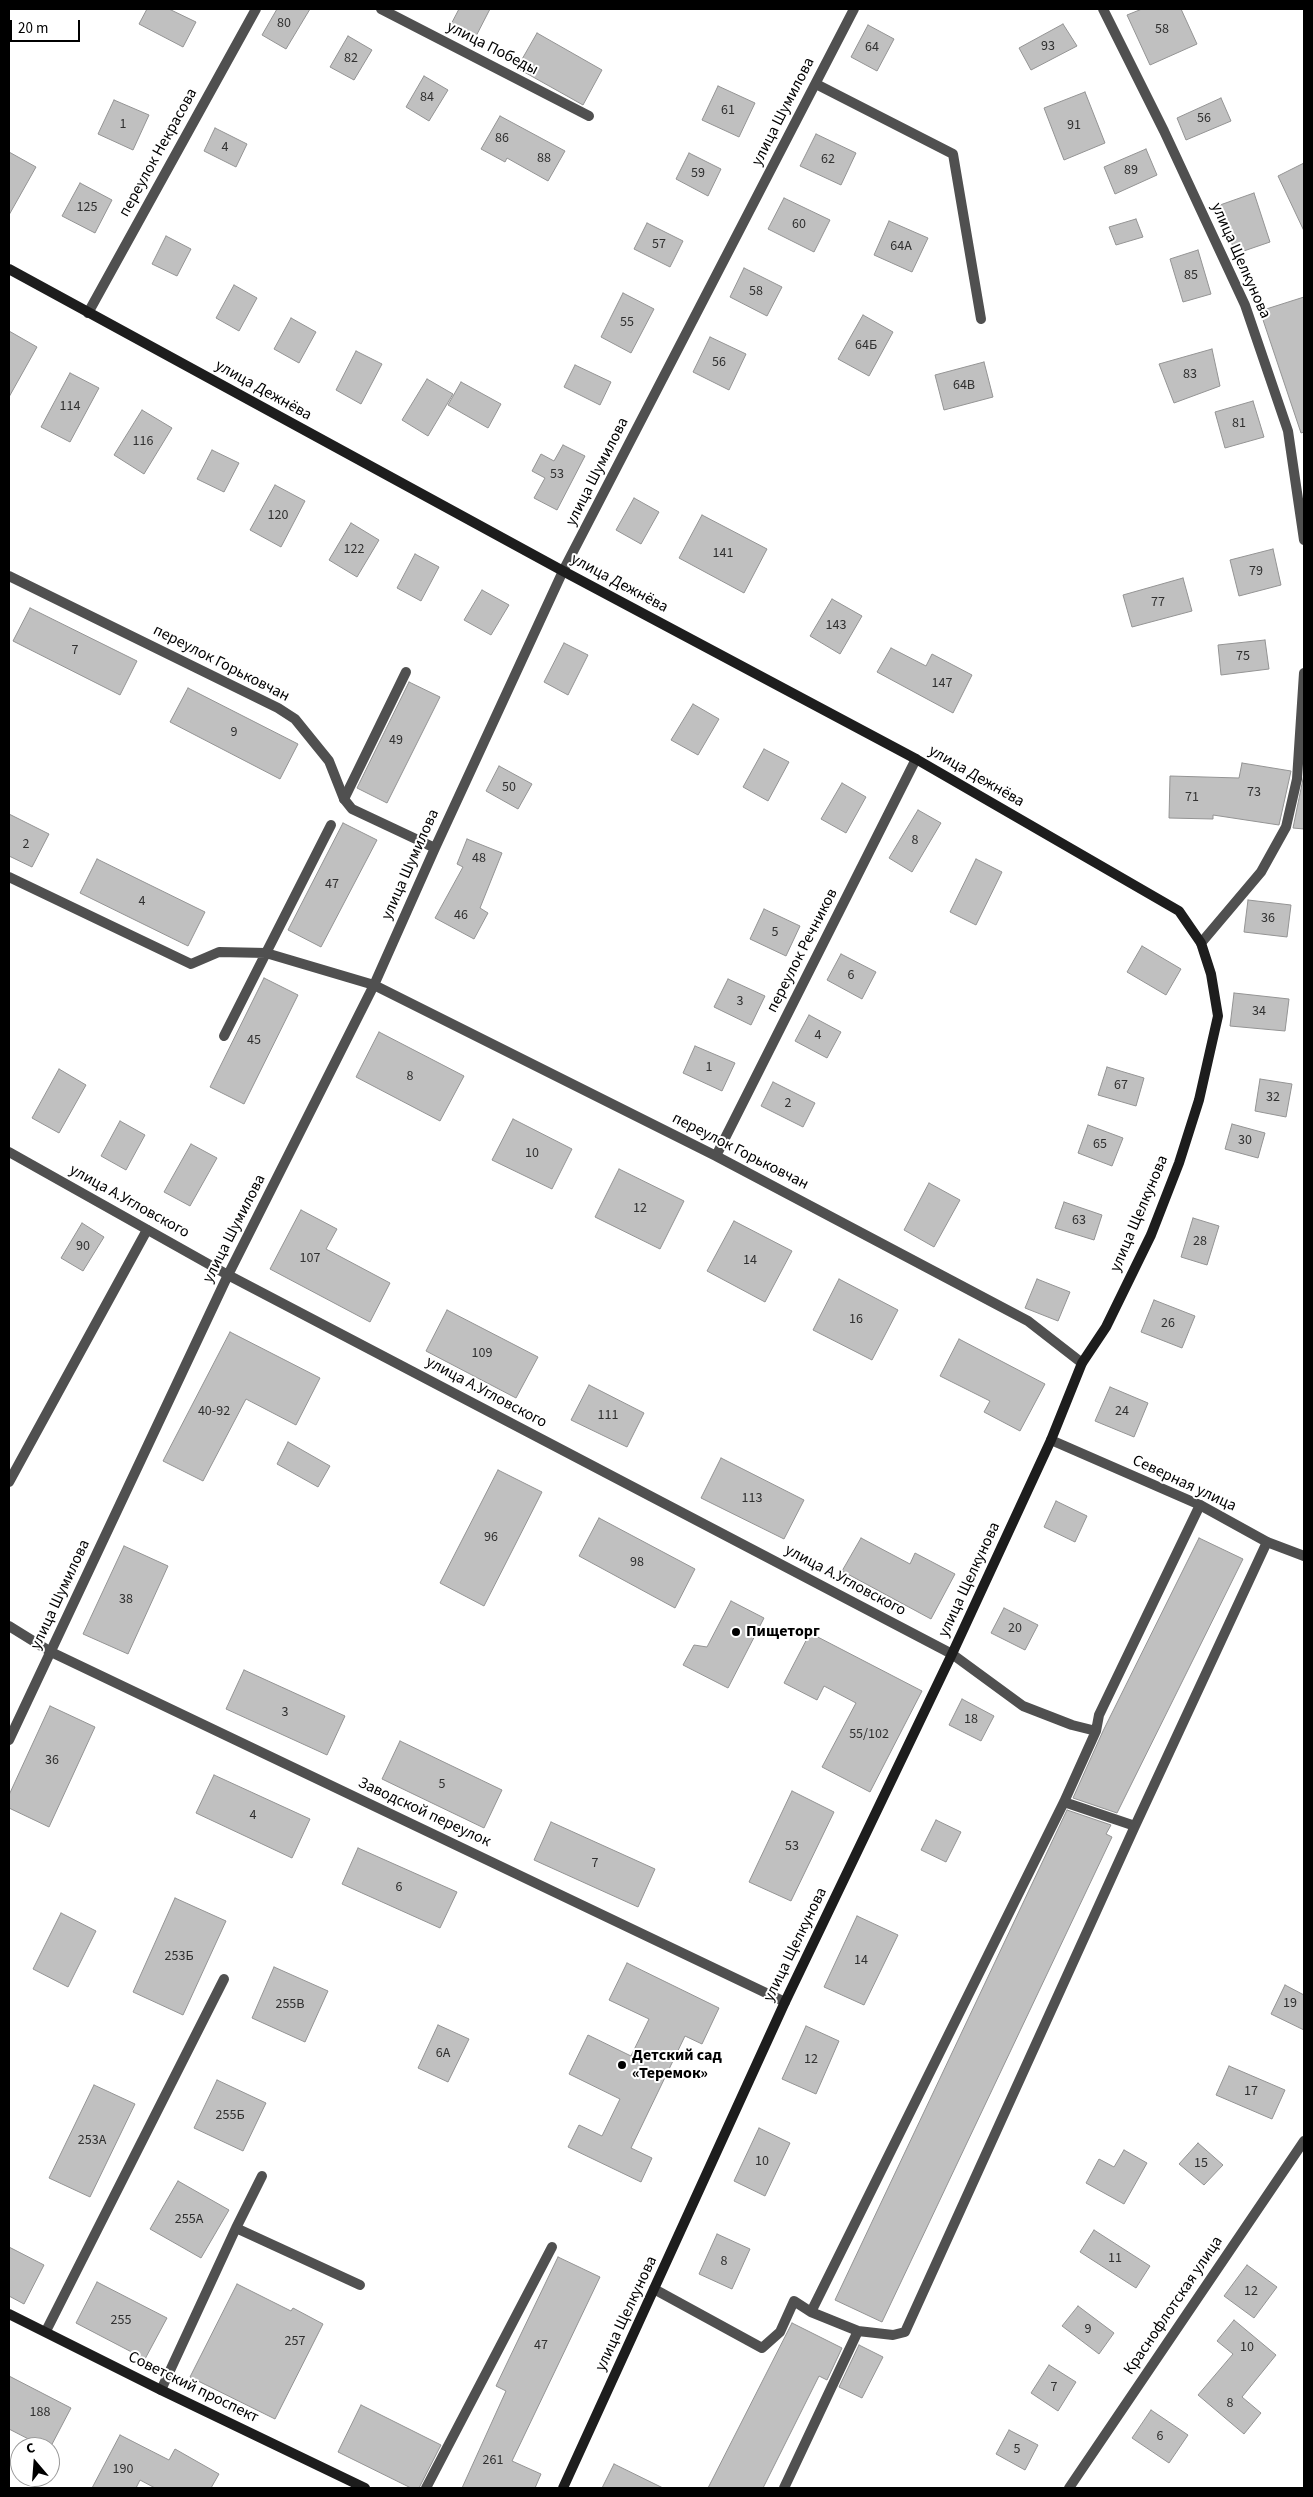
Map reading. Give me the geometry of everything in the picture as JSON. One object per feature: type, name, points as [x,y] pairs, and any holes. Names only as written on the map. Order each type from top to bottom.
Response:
[{"type":"main road","name":"улица Дежнёва","points":[[9,270],[563,571],[916,759],[1178,910],[1201,943]]},
{"type":"main road","name":"улица Щелкунова","points":[[563,2488],[785,2002],[952,1654],[1051,1440],[1082,1363],[1106,1328],[1152,1235],[1179,1163],[1199,1100],[1218,1016],[1212,974],[1201,943]]},
{"type":"main road","name":"Советский проспект","points":[[9,2314],[161,2390],[365,2488]]},
{"type":"street","name":"переулок Некрасова","points":[[88,313],[256,9]]},
{"type":"street","name":"улица Победы","points":[[381,9],[589,116]]},
{"type":"street","name":"улица Шумилова","points":[[9,1740],[228,1275],[374,984],[563,571],[854,9]]},
{"type":"street","name":"улица Щелкунова","points":[[1104,9],[1164,131],[1245,305],[1288,431],[1304,540]]},
{"type":"street","points":[[816,84],[953,154],[981,319]]},
{"type":"street","name":"переулок Горьковчан","points":[[9,576],[278,708],[295,719],[329,760],[344,799]]},
{"type":"street","points":[[406,672],[344,799],[352,809],[435,848]]},
{"type":"street","points":[[1201,943],[1261,872],[1286,828],[1297,779],[1304,673]]},
{"type":"street","name":"переулок Речников","points":[[716,1156],[916,759]]},
{"type":"street","points":[[224,1036],[331,825]]},
{"type":"street","name":"переулок Горьковчан","points":[[9,877],[191,964],[220,952],[266,953],[374,984],[716,1156],[1028,1321],[1082,1363]]},
{"type":"street","name":"улица А.Угловского","points":[[9,1152],[228,1275],[952,1654],[1023,1706],[1072,1725],[1096,1731]]},
{"type":"street","points":[[9,1482],[147,1230]]},
{"type":"street","name":"Северная улица","points":[[1051,1440],[1200,1505],[1267,1542],[1304,1556]]},
{"type":"street","points":[[811,2312],[1064,1802],[1096,1731],[1099,1715],[1200,1505]]},
{"type":"street","points":[[654,2289],[762,2348],[780,2332],[794,2301],[811,2312],[858,2331],[893,2335],[906,2332],[1135,1826],[1267,1542]]},
{"type":"street","name":"Заводской переулок","points":[[9,1626],[50,1652],[785,2002]]},
{"type":"street","points":[[1064,1802],[1135,1826]]},
{"type":"street","points":[[46,2331],[224,1979]]},
{"type":"street","name":"Краснофлотская улица","points":[[1069,2488],[1304,2141]]},
{"type":"street","points":[[161,2390],[262,2176]]},
{"type":"street","points":[[236,2228],[360,2285]]},
{"type":"street","points":[[426,2488],[552,2247]]},
{"type":"street","points":[[784,2488],[858,2331]]},
{"type":"building","points":[[147,9],[169,9],[196,22],[183,47],[139,24]]},
{"type":"building","points":[[277,9],[310,9],[286,49],[262,35]]},
{"type":"building","points":[[459,9],[490,9],[473,42],[448,30]]},
{"type":"building","points":[[1142,9],[1181,9],[1197,44],[1150,65],[1127,15]]},
{"type":"building","points":[[1063,24],[1077,46],[1031,70],[1019,48]]},
{"type":"building","points":[[868,25],[894,39],[877,71],[851,57]]},
{"type":"building","points":[[537,33],[602,70],[583,105],[517,68]]},
{"type":"building","points":[[348,36],[372,50],[354,80],[330,67]]},
{"type":"building","points":[[424,76],[448,90],[429,121],[406,107]]},
{"type":"building","points":[[718,86],[755,103],[739,137],[702,120]]},
{"type":"building","points":[[1085,92],[1105,143],[1064,160],[1044,108]]},
{"type":"building","points":[[1221,98],[1231,121],[1186,140],[1177,118]]},
{"type":"building","points":[[114,100],[149,115],[133,150],[98,134]]},
{"type":"building","points":[[500,116],[565,151],[548,181],[507,158],[505,162],[481,149]]},
{"type":"building","points":[[215,128],[247,144],[236,167],[204,151]]},
{"type":"building","points":[[816,134],[856,153],[841,185],[800,166]]},
{"type":"building","points":[[1146,149],[1157,175],[1115,194],[1104,167]]},
{"type":"building","points":[[9,152],[36,167],[9,215]]},
{"type":"building","points":[[689,153],[721,169],[708,196],[676,179]]},
{"type":"building","points":[[1304,163],[1304,231],[1278,176]]},
{"type":"building","points":[[80,183],[112,200],[95,233],[62,216]]},
{"type":"building","points":[[1254,193],[1270,242],[1235,254],[1220,205]]},
{"type":"building","points":[[784,198],[830,220],[814,252],[768,229]]},
{"type":"building","points":[[1136,219],[1143,237],[1116,245],[1109,227]]},
{"type":"building","points":[[889,221],[928,238],[912,272],[874,255]]},
{"type":"building","points":[[647,223],[683,241],[670,267],[634,249]]},
{"type":"building","points":[[166,236],[191,249],[177,276],[152,264]]},
{"type":"building","points":[[1198,250],[1211,294],[1183,302],[1170,259]]},
{"type":"building","points":[[744,268],[782,287],[767,316],[730,297]]},
{"type":"building","points":[[234,285],[257,298],[239,331],[216,318]]},
{"type":"building","points":[[623,293],[654,309],[631,353],[601,337]]},
{"type":"building","points":[[1304,297],[1304,432],[1301,433],[1260,311]]},
{"type":"building","points":[[863,315],[893,332],[869,376],[838,359]]},
{"type":"building","points":[[291,318],[316,332],[299,363],[274,349]]},
{"type":"building","points":[[9,331],[37,347],[9,397]]},
{"type":"building","points":[[710,337],[746,354],[729,390],[693,372]]},
{"type":"building","points":[[1212,349],[1220,386],[1174,403],[1159,364]]},
{"type":"building","points":[[356,351],[382,364],[361,404],[336,390]]},
{"type":"building","points":[[984,362],[993,397],[944,410],[935,375]]},
{"type":"building","points":[[575,365],[611,382],[600,405],[564,387]]},
{"type":"building","points":[[70,373],[99,388],[70,442],[41,427]]},
{"type":"building","points":[[427,379],[453,394],[428,436],[402,420]]},
{"type":"building","points":[[461,382],[501,404],[488,428],[448,405]]},
{"type":"building","points":[[1253,401],[1264,437],[1225,448],[1215,412]]},
{"type":"building","points":[[142,410],[172,428],[144,474],[114,455]]},
{"type":"building","points":[[563,445],[585,456],[557,510],[534,498],[545,478],[532,471],[541,454],[554,461]]},
{"type":"building","points":[[212,450],[239,463],[224,492],[197,479]]},
{"type":"building","points":[[275,485],[305,501],[281,547],[250,530]]},
{"type":"building","points":[[634,498],[659,512],[641,544],[616,530]]},
{"type":"building","points":[[702,515],[767,549],[744,593],[679,558]]},
{"type":"building","points":[[351,523],[379,540],[357,577],[329,560]]},
{"type":"building","points":[[1273,549],[1281,585],[1239,596],[1230,560]]},
{"type":"building","points":[[415,554],[439,567],[421,601],[397,588]]},
{"type":"building","points":[[1183,578],[1192,611],[1132,627],[1123,595]]},
{"type":"building","points":[[482,590],[509,605],[491,635],[464,620]]},
{"type":"building","points":[[832,599],[862,616],[840,654],[810,636]]},
{"type":"building","points":[[30,608],[137,661],[120,695],[13,641]]},
{"type":"building","points":[[1265,640],[1269,669],[1221,675],[1218,645]]},
{"type":"building","points":[[564,643],[588,655],[568,695],[544,682]]},
{"type":"building","points":[[891,648],[926,666],[932,654],[972,675],[953,713],[877,672]]},
{"type":"building","points":[[409,682],[440,697],[387,803],[357,788]]},
{"type":"building","points":[[188,688],[298,744],[280,779],[170,722]]},
{"type":"building","points":[[693,704],[719,719],[698,755],[671,740]]},
{"type":"building","points":[[764,749],[789,762],[768,801],[743,787]]},
{"type":"building","points":[[1242,763],[1291,771],[1279,825],[1213,815],[1213,819],[1169,818],[1170,776],[1239,778]]},
{"type":"building","points":[[499,766],[532,784],[518,809],[486,791]]},
{"type":"building","points":[[1304,774],[1304,829],[1293,828]]},
{"type":"building","points":[[842,783],[866,797],[846,833],[821,819]]},
{"type":"building","points":[[918,810],[941,823],[912,872],[889,858]]},
{"type":"building","points":[[9,814],[49,834],[32,867],[9,856]]},
{"type":"building","points":[[343,823],[377,840],[321,947],[288,930]]},
{"type":"building","points":[[467,839],[502,853],[480,908],[488,913],[474,939],[435,918],[463,867],[457,864]]},
{"type":"building","points":[[97,859],[205,912],[188,946],[80,893]]},
{"type":"building","points":[[976,859],[1002,872],[976,925],[950,912]]},
{"type":"building","points":[[1248,900],[1291,905],[1287,937],[1244,932]]},
{"type":"building","points":[[764,909],[800,926],[786,956],[750,939]]},
{"type":"building","points":[[1142,946],[1181,969],[1166,995],[1127,972]]},
{"type":"building","points":[[841,954],[876,972],[862,999],[827,980]]},
{"type":"building","points":[[264,978],[298,995],[244,1104],[210,1087]]},
{"type":"building","points":[[728,979],[765,996],[751,1025],[714,1007]]},
{"type":"building","points":[[1234,993],[1289,999],[1285,1031],[1230,1026]]},
{"type":"building","points":[[809,1015],[841,1032],[827,1058],[795,1041]]},
{"type":"building","points":[[379,1032],[464,1076],[440,1121],[356,1077]]},
{"type":"building","points":[[695,1046],[735,1063],[722,1091],[683,1073]]},
{"type":"building","points":[[1107,1067],[1144,1078],[1136,1106],[1098,1095]]},
{"type":"building","points":[[59,1069],[86,1085],[59,1133],[32,1118]]},
{"type":"building","points":[[1260,1079],[1292,1084],[1286,1117],[1255,1111]]},
{"type":"building","points":[[773,1082],[815,1103],[803,1127],[761,1106]]},
{"type":"building","points":[[513,1119],[572,1149],[552,1189],[492,1160]]},
{"type":"building","points":[[120,1121],[145,1135],[126,1170],[101,1156]]},
{"type":"building","points":[[1232,1124],[1265,1133],[1258,1158],[1225,1149]]},
{"type":"building","points":[[1088,1125],[1123,1138],[1112,1166],[1078,1153]]},
{"type":"building","points":[[191,1144],[217,1158],[190,1206],[164,1192]]},
{"type":"building","points":[[619,1169],[684,1201],[660,1249],[595,1217]]},
{"type":"building","points":[[929,1183],[960,1200],[934,1247],[904,1230]]},
{"type":"building","points":[[1064,1202],[1102,1215],[1094,1240],[1055,1228]]},
{"type":"building","points":[[301,1210],[337,1229],[326,1249],[390,1283],[370,1322],[270,1269]]},
{"type":"building","points":[[1193,1218],[1219,1226],[1207,1265],[1181,1257]]},
{"type":"building","points":[[734,1221],[792,1251],[765,1302],[707,1271]]},
{"type":"building","points":[[82,1223],[104,1237],[83,1271],[61,1258]]},
{"type":"building","points":[[839,1279],[898,1310],[872,1360],[813,1330]]},
{"type":"building","points":[[1037,1279],[1070,1292],[1058,1321],[1025,1308]]},
{"type":"building","points":[[1154,1300],[1195,1316],[1182,1348],[1141,1332]]},
{"type":"building","points":[[447,1310],[538,1357],[516,1398],[426,1351]]},
{"type":"building","points":[[230,1332],[320,1378],[296,1425],[246,1399],[203,1481],[163,1461]]},
{"type":"building","points":[[959,1339],[1045,1384],[1020,1431],[984,1412],[990,1401],[940,1376]]},
{"type":"building","points":[[589,1385],[644,1413],[627,1447],[571,1420]]},
{"type":"building","points":[[1110,1387],[1148,1403],[1134,1437],[1095,1421]]},
{"type":"building","points":[[288,1442],[330,1466],[318,1487],[277,1464]]},
{"type":"building","points":[[721,1458],[804,1500],[784,1539],[701,1498]]},
{"type":"building","points":[[498,1470],[542,1492],[484,1606],[440,1583]]},
{"type":"building","points":[[1056,1501],[1087,1516],[1075,1542],[1044,1527]]},
{"type":"building","points":[[599,1518],[695,1569],[675,1608],[579,1556]]},
{"type":"building","points":[[861,1538],[910,1564],[915,1553],[955,1574],[931,1619],[842,1571]]},
{"type":"building","points":[[1199,1538],[1243,1559],[1117,1813],[1073,1798],[1103,1731]]},
{"type":"building","points":[[124,1546],[168,1566],[128,1654],[83,1634]]},
{"type":"building","name":"Пищеторг","points":[[731,1601],[764,1618],[728,1688],[683,1665],[694,1645],[707,1647]]},
{"type":"building","points":[[1004,1608],[1038,1625],[1025,1650],[991,1633]]},
{"type":"building","points":[[810,1633],[922,1691],[870,1792],[822,1767],[856,1703],[824,1686],[817,1700],[784,1683]]},
{"type":"building","points":[[244,1670],[345,1716],[327,1755],[226,1709]]},
{"type":"building","points":[[962,1699],[994,1716],[981,1741],[949,1725]]},
{"type":"building","points":[[50,1706],[95,1727],[49,1827],[9,1808],[9,1795]]},
{"type":"building","points":[[400,1741],[502,1790],[484,1828],[382,1779]]},
{"type":"building","points":[[214,1775],[310,1819],[292,1858],[196,1813]]},
{"type":"building","points":[[792,1791],[834,1812],[791,1901],[749,1882]]},
{"type":"building","points":[[1067,1810],[1111,1825],[1106,1834],[1112,1837],[882,2322],[835,2300]]},
{"type":"building","points":[[936,1820],[961,1832],[946,1862],[921,1850]]},
{"type":"building","points":[[551,1822],[655,1869],[638,1907],[534,1860]]},
{"type":"building","points":[[358,1848],[457,1892],[440,1928],[342,1884]]},
{"type":"building","points":[[175,1898],[226,1921],[183,2015],[133,1992]]},
{"type":"building","points":[[61,1913],[96,1931],[68,1987],[33,1969]]},
{"type":"building","points":[[857,1916],[898,1935],[864,2005],[824,1987]]},
{"type":"building","name":"Детский сад «Теремок»","points":[[627,1963],[719,2008],[702,2044],[685,2036],[631,2148],[652,2158],[641,2182],[568,2147],[579,2125],[602,2136],[620,2099],[569,2074],[588,2035],[631,2056],[649,2019],[609,2000]]},
{"type":"building","points":[[274,1967],[328,1991],[305,2042],[252,2018]]},
{"type":"building","points":[[1285,1985],[1304,1995],[1304,2030],[1271,2014]]},
{"type":"building","points":[[438,2025],[469,2039],[448,2082],[418,2068]]},
{"type":"building","points":[[806,2026],[839,2041],[816,2094],[782,2079]]},
{"type":"building","points":[[1229,2066],[1285,2090],[1272,2119],[1216,2095]]},
{"type":"building","points":[[217,2080],[266,2103],[243,2151],[194,2128]]},
{"type":"building","points":[[94,2085],[135,2104],[90,2197],[49,2178]]},
{"type":"building","points":[[759,2128],[790,2143],[765,2196],[734,2181]]},
{"type":"building","points":[[1198,2143],[1223,2165],[1204,2185],[1179,2164]]},
{"type":"building","points":[[1124,2150],[1147,2163],[1124,2204],[1086,2183],[1099,2159],[1114,2167]]},
{"type":"building","points":[[178,2181],[229,2210],[201,2258],[150,2229]]},
{"type":"building","points":[[1094,2230],[1150,2266],[1136,2288],[1080,2252]]},
{"type":"building","points":[[717,2234],[750,2249],[732,2289],[699,2274]]},
{"type":"building","points":[[9,2247],[44,2265],[24,2304],[9,2296]]},
{"type":"building","points":[[558,2257],[600,2277],[512,2461],[541,2474],[535,2488],[462,2488],[506,2391],[496,2386]]},
{"type":"building","points":[[1247,2265],[1277,2287],[1254,2318],[1224,2296]]},
{"type":"building","points":[[97,2282],[167,2318],[145,2359],[76,2323]]},
{"type":"building","points":[[237,2284],[291,2311],[293,2308],[323,2324],[275,2419],[190,2377]]},
{"type":"building","points":[[1078,2306],[1114,2333],[1099,2354],[1062,2326]]},
{"type":"building","points":[[1234,2320],[1276,2355],[1242,2397],[1261,2413],[1244,2434],[1198,2395],[1233,2354],[1217,2341]]},
{"type":"building","points":[[792,2323],[842,2348],[827,2380],[819,2376],[763,2488],[708,2488]]},
{"type":"building","points":[[859,2345],[883,2357],[862,2398],[839,2387]]},
{"type":"building","points":[[1049,2365],[1076,2382],[1058,2411],[1031,2393]]},
{"type":"building","points":[[9,2376],[71,2408],[56,2437],[25,2437],[9,2429]]},
{"type":"building","points":[[361,2405],[441,2445],[419,2488],[411,2488],[338,2452]]},
{"type":"building","points":[[1151,2410],[1188,2435],[1169,2463],[1132,2438]]},
{"type":"building","points":[[1009,2430],[1038,2445],[1025,2470],[996,2454]]},
{"type":"building","points":[[120,2435],[169,2460],[175,2449],[219,2474],[211,2488],[155,2488],[140,2480],[136,2488],[92,2488]]},
{"type":"building","points":[[614,2464],[663,2488],[602,2488]]},
{"type":"place","name":"Пищеторг","points":[[736,1632]]},
{"type":"place","name":"Детский сад «Теремок»","points":[[622,2065]]}]
